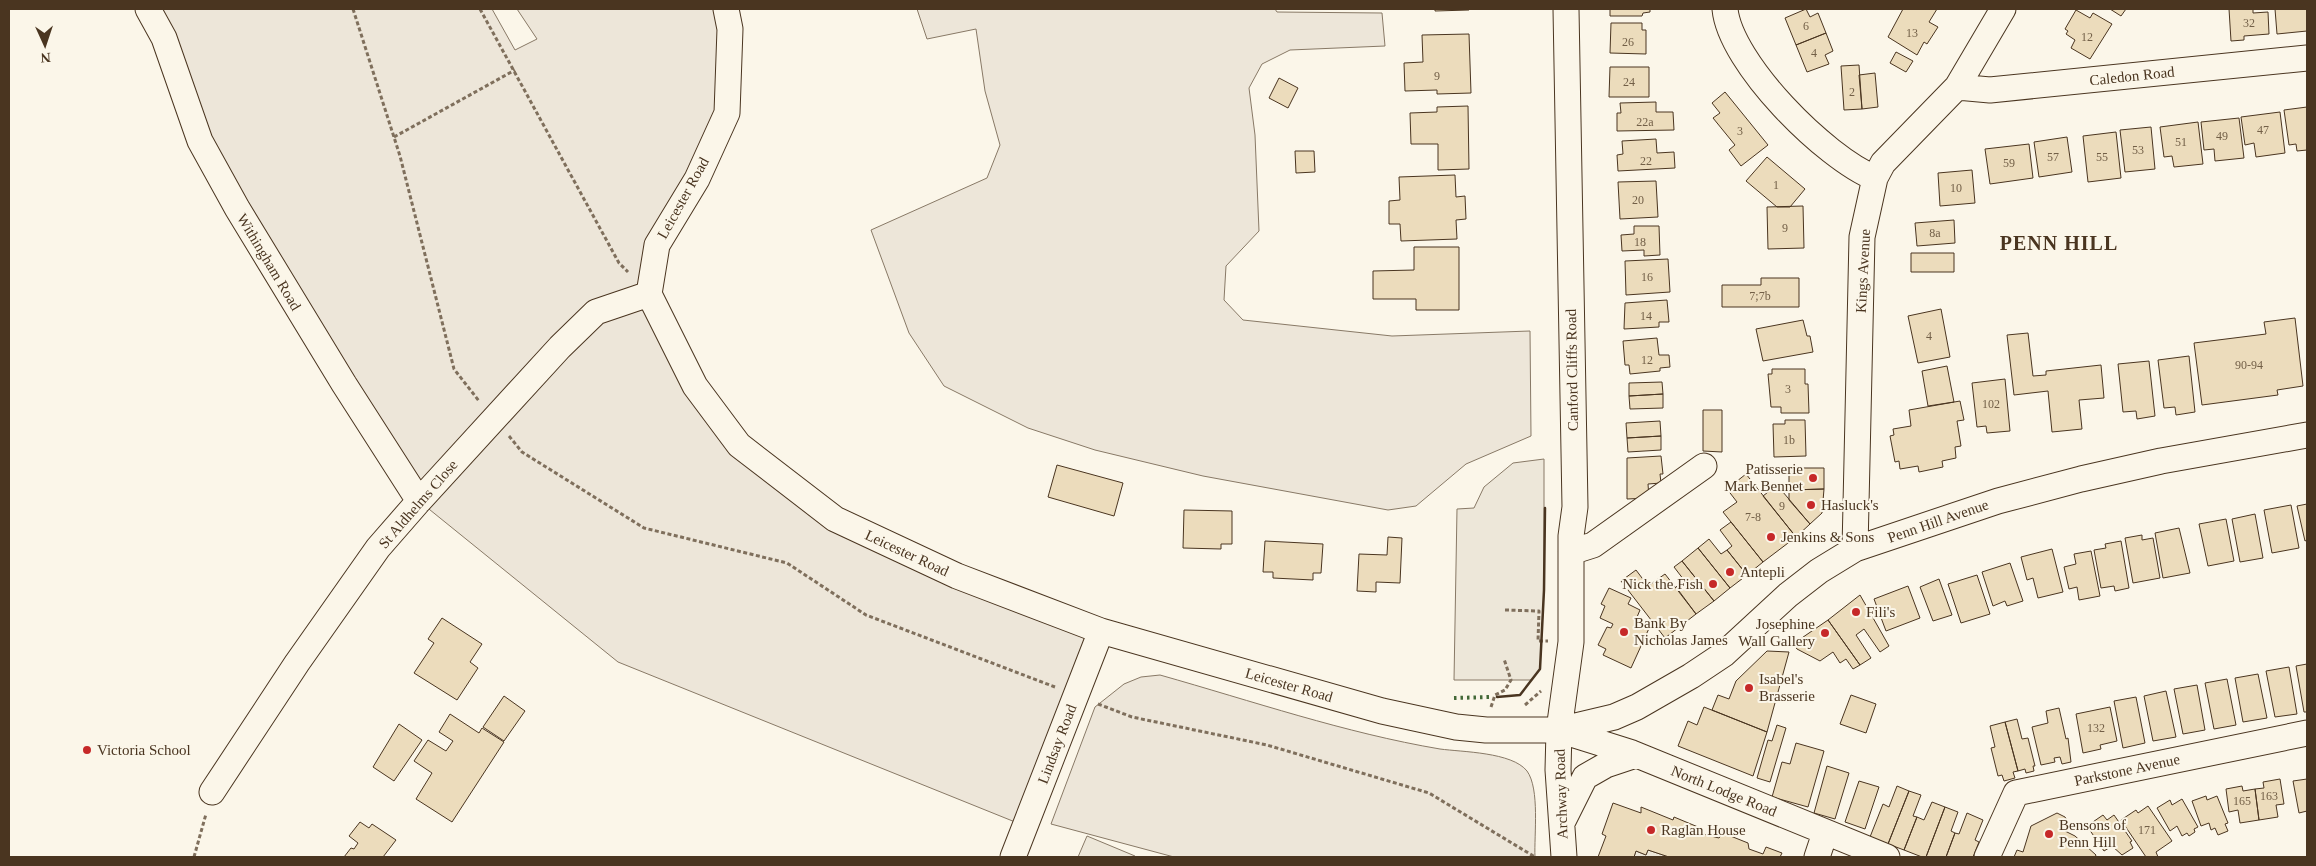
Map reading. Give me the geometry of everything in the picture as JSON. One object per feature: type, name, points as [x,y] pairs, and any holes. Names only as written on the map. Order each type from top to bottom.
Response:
[{"type":"street","name":"Withingham Road","points":[[148,9],[164,38],[200,141],[344,384],[419,501]]},
{"type":"street","name":"Leicester Road","points":[[726,9],[730,29],[727,113],[697,179],[657,244],[649,294],[695,386],[740,445],[835,520],[957,576],[1101,631],[1391,713],[1456,727],[1486,730],[1559,730]]},
{"type":"street","name":"Canford Cliffs Road","points":[[1559,730],[1571,642],[1570,536],[1575,508],[1566,9]]},
{"type":"street","points":[[1725,9],[1729,30],[1740,51],[1791,117],[1860,172],[1875,178]]},
{"type":"street","name":"Kings Avenue","points":[[1855,549],[1862,238],[1875,178],[1882,163],[1957,87],[2003,9]]},
{"type":"street","name":"Caledon Road","points":[[1957,87],[1990,90],[2307,58]]},
{"type":"street","name":"St Aldhelms Close","points":[[212,792],[229,760],[296,663],[378,548],[419,501],[560,347],[596,312],[649,294]]},
{"type":"street","name":"Penn Hill Avenue","points":[[1559,730],[1614,717],[1637,707],[1691,676],[1724,654],[1802,584],[1855,549],[1998,501],[2081,479],[2161,461],[2307,435]]},
{"type":"street","points":[[1571,552],[1592,545],[1704,466]]},
{"type":"street","name":"Lindsay Road","points":[[1013,857],[1101,631]]},
{"type":"street","name":"North Lodge Road","points":[[1559,730],[1636,755],[1887,857]]},
{"type":"street","name":"Archway Road","points":[[1559,730],[1558,770],[1564,857]]},
{"type":"street","name":"Parkstone Avenue","points":[[1987,857],[2016,793],[2307,733]]},
{"type":"street","points":[[1563,823],[1585,777],[1606,765],[1636,755]]},
{"type":"street","points":[[1817,857],[1825,833]]},
{"type":"path","points":[[480,9],[515,70],[618,263],[649,294]]},
{"type":"path","points":[[394,137],[515,70]]},
{"type":"path","points":[[1505,610],[1539,611],[1538,641],[1571,642]]},
{"type":"path","points":[[1498,709],[1491,708],[1494,695],[1505,690],[1511,680],[1504,659]]},
{"type":"path","points":[[1523,707],[1541,691],[1545,684]]},
{"type":"path","points":[[194,857],[212,792]]},
{"type":"shaded area","points":[[148,9],[492,9],[515,50],[537,39],[517,9],[726,9],[727,113],[649,294],[695,386],[835,519],[1101,631],[1025,826],[618,662],[419,501],[237,208]]},
{"type":"shaded area","points":[[917,9],[1275,9],[1277,12],[1382,13],[1385,46],[1290,50],[1262,64],[1249,88],[1255,135],[1259,231],[1226,266],[1224,300],[1243,320],[1392,336],[1530,331],[1531,436],[1466,464],[1416,506],[1388,510],[1203,476],[1095,450],[1028,428],[944,386],[909,333],[871,230],[987,178],[1000,145],[985,91],[976,29],[927,39]]},
{"type":"shaded area","points":[[1544,459],[1544,590],[1540,669],[1531,680],[1454,680],[1457,509],[1474,508],[1484,487],[1513,463]]},
{"type":"shaded area","points":[[1160,675],[1299,716],[1369,734],[1440,749],[1499,756],[1510,760],[1527,771],[1534,789],[1536,812],[1535,857],[1174,857],[1051,824],[1095,707],[1124,684],[1141,677]]},
{"type":"shaded area","points":[[1087,836],[1135,856],[1078,857]]},
{"type":"shaded area","points":[[1648,850],[1669,857],[1634,857],[1636,851],[1646,855]]},
{"type":"building","points":[[1435,9],[1469,9],[1469,10],[1435,11]]},
{"type":"building","points":[[1610,9],[1650,9],[1650,12],[1643,13],[1642,16],[1610,16]]},
{"type":"building","points":[[1806,9],[1810,17],[1818,13],[1826,33],[1796,45],[1785,18]]},
{"type":"building","points":[[1903,9],[1937,9],[1929,22],[1938,27],[1927,44],[1924,42],[1917,55],[1888,37]]},
{"type":"building","points":[[2110,9],[2126,9],[2121,16]]},
{"type":"building","points":[[2229,9],[2253,9],[2253,13],[2268,12],[2269,34],[2244,36],[2244,40],[2231,41]]},
{"type":"building","points":[[2275,9],[2307,9],[2307,31],[2277,34]]},
{"type":"building","points":[[2076,10],[2090,18],[2093,13],[2112,24],[2090,59],[2071,48],[2075,40],[2066,34],[2068,31],[2065,29]]},
{"type":"building","points":[[1611,23],[1642,23],[1642,30],[1646,30],[1646,54],[1610,53]]},
{"type":"building","points":[[1826,33],[1833,51],[1825,55],[1829,64],[1807,72],[1796,45]]},
{"type":"building","points":[[1469,34],[1471,93],[1437,94],[1437,90],[1405,91],[1404,63],[1423,62],[1422,35]]},
{"type":"building","points":[[1896,52],[1913,61],[1906,72],[1890,63]]},
{"type":"building","points":[[1859,65],[1862,109],[1844,110],[1841,66]]},
{"type":"building","points":[[1610,67],[1649,67],[1649,97],[1609,97]]},
{"type":"building","points":[[1875,73],[1878,107],[1862,109],[1859,75]]},
{"type":"building","points":[[1279,78],[1298,88],[1288,108],[1269,98]]},
{"type":"building","points":[[1725,92],[1768,145],[1741,166],[1729,150],[1735,145],[1713,118],[1720,113],[1712,103]]},
{"type":"building","points":[[1656,102],[1656,112],[1673,112],[1674,130],[1617,131],[1617,113],[1621,113],[1620,103]]},
{"type":"building","points":[[1468,106],[1469,169],[1438,170],[1438,144],[1411,144],[1410,113],[1437,112],[1437,107]]},
{"type":"building","points":[[2307,107],[2307,150],[2297,151],[2296,144],[2289,145],[2284,110]]},
{"type":"building","points":[[2280,112],[2285,153],[2256,157],[2254,143],[2245,145],[2241,117]]},
{"type":"building","points":[[2239,118],[2244,158],[2215,161],[2214,149],[2204,150],[2201,122]]},
{"type":"building","points":[[2198,122],[2203,164],[2174,167],[2172,156],[2164,157],[2160,127]]},
{"type":"building","points":[[2151,127],[2155,169],[2125,172],[2120,130]]},
{"type":"building","points":[[2116,132],[2121,178],[2088,182],[2083,136]]},
{"type":"building","points":[[2067,137],[2072,172],[2039,177],[2034,142]]},
{"type":"building","points":[[1656,139],[1657,153],[1674,152],[1675,168],[1618,171],[1617,155],[1623,154],[1622,141]]},
{"type":"building","points":[[2029,144],[2033,178],[1990,184],[1985,149]]},
{"type":"building","points":[[1295,151],[1314,151],[1315,172],[1296,173]]},
{"type":"building","points":[[1767,157],[1805,189],[1790,207],[1777,207],[1746,181]]},
{"type":"building","points":[[1972,170],[1975,203],[1940,206],[1938,173]]},
{"type":"building","points":[[1455,175],[1456,197],[1465,196],[1466,219],[1456,220],[1457,239],[1401,241],[1400,224],[1389,224],[1389,201],[1400,200],[1399,177]]},
{"type":"building","points":[[1656,181],[1658,217],[1620,219],[1618,182]]},
{"type":"building","points":[[1803,206],[1804,248],[1768,249],[1767,207]]},
{"type":"building","points":[[1954,220],[1955,243],[1917,246],[1915,223]]},
{"type":"building","points":[[1634,226],[1659,226],[1660,255],[1644,256],[1644,250],[1622,251],[1621,235],[1634,234]]},
{"type":"building","points":[[1414,247],[1459,247],[1459,310],[1416,310],[1416,299],[1373,299],[1373,271],[1414,270]]},
{"type":"building","points":[[1911,253],[1954,253],[1954,272],[1911,272]]},
{"type":"building","points":[[1668,259],[1670,292],[1626,295],[1625,261]]},
{"type":"building","points":[[1761,278],[1799,278],[1799,307],[1722,307],[1722,285],[1761,285]]},
{"type":"building","points":[[1667,300],[1669,322],[1659,322],[1659,327],[1624,329],[1625,303]]},
{"type":"building","points":[[1941,309],[1950,357],[1918,363],[1908,316]]},
{"type":"building","points":[[2295,318],[2303,386],[2277,390],[2278,395],[2202,405],[2194,343],[2266,334],[2264,322]]},
{"type":"building","points":[[1803,320],[1807,336],[1810,336],[1813,352],[1763,361],[1756,329]]},
{"type":"building","points":[[2028,333],[2033,376],[2046,375],[2046,371],[2101,365],[2104,398],[2079,400],[2082,429],[2052,432],[2048,391],[2014,395],[2007,335]]},
{"type":"building","points":[[1657,338],[1659,355],[1669,355],[1670,367],[1660,368],[1660,371],[1630,374],[1629,365],[1625,365],[1623,341]]},
{"type":"building","points":[[2189,356],[2195,412],[2176,415],[2175,407],[2164,408],[2158,360]]},
{"type":"building","points":[[2149,361],[2155,416],[2137,419],[2136,411],[2123,412],[2118,364]]},
{"type":"building","points":[[1947,366],[1954,402],[1928,406],[1922,371]]},
{"type":"building","points":[[1772,369],[1805,369],[1805,384],[1808,384],[1809,413],[1781,413],[1781,407],[1771,407],[1768,374],[1772,374]]},
{"type":"building","points":[[2005,379],[2010,431],[1987,433],[1986,426],[1977,427],[1972,383]]},
{"type":"building","points":[[1662,382],[1663,394],[1629,396],[1629,383]]},
{"type":"building","points":[[1663,394],[1663,408],[1630,409],[1629,396]]},
{"type":"building","points":[[1960,401],[1964,420],[1957,421],[1961,446],[1955,447],[1956,458],[1942,461],[1943,467],[1919,472],[1918,466],[1900,469],[1899,461],[1895,462],[1890,436],[1894,435],[1893,429],[1911,426],[1909,410]]},
{"type":"building","points":[[1703,410],[1722,410],[1722,452],[1703,451]]},
{"type":"building","points":[[1785,420],[1805,420],[1806,456],[1774,457],[1773,424],[1785,424]]},
{"type":"building","points":[[1660,421],[1661,436],[1627,438],[1626,423]]},
{"type":"building","points":[[1661,436],[1661,450],[1628,452],[1627,438]]},
{"type":"building","points":[[1661,456],[1663,474],[1660,474],[1661,483],[1648,484],[1649,498],[1627,499],[1627,458]]},
{"type":"building","points":[[1057,465],[1123,483],[1114,516],[1048,497]]},
{"type":"building","points":[[1789,468],[1824,468],[1824,489],[1789,490]]},
{"type":"building","points":[[1746,474],[1796,537],[1763,562],[1723,512],[1737,502],[1727,489]]},
{"type":"building","points":[[1777,485],[1810,524],[1796,537],[1763,496]]},
{"type":"building","points":[[1824,489],[1822,513],[1810,524],[1789,500],[1789,490]]},
{"type":"building","points":[[2307,504],[2307,540],[2305,541],[2297,506]]},
{"type":"building","points":[[2291,505],[2299,548],[2272,553],[2264,510]]},
{"type":"building","points":[[1184,510],[1232,511],[1232,544],[1221,544],[1221,549],[1183,548]]},
{"type":"building","points":[[2255,514],[2263,558],[2240,562],[2232,519]]},
{"type":"building","points":[[2226,519],[2234,561],[2208,566],[2199,524]]},
{"type":"building","points":[[1731,522],[1763,562],[1747,575],[1727,550],[1732,546],[1720,530]]},
{"type":"building","points":[[2179,528],[2190,573],[2163,578],[2155,533]]},
{"type":"building","points":[[2142,535],[2142,540],[2153,538],[2160,578],[2133,583],[2125,538]]},
{"type":"building","points":[[1388,537],[1402,538],[1400,583],[1376,582],[1376,592],[1357,591],[1359,554],[1387,555]]},
{"type":"building","points":[[1709,539],[1721,554],[1727,550],[1747,575],[1730,588],[1698,548]]},
{"type":"building","points":[[1265,541],[1323,544],[1321,573],[1313,573],[1313,580],[1273,578],[1273,572],[1263,572]]},
{"type":"building","points":[[2121,541],[2129,588],[2115,591],[2114,586],[2101,588],[2094,550],[2106,548],[2105,544]]},
{"type":"building","points":[[1698,548],[1730,588],[1714,601],[1682,561]]},
{"type":"building","points":[[2052,549],[2063,592],[2038,598],[2033,578],[2027,580],[2021,557]]},
{"type":"building","points":[[2091,551],[2100,596],[2079,600],[2077,587],[2069,589],[2064,567],[2076,564],[2074,554]]},
{"type":"building","points":[[1682,561],[1714,601],[1696,614],[1676,587],[1684,580],[1674,567]]},
{"type":"building","points":[[2010,563],[2023,601],[2007,606],[2005,601],[1993,606],[1982,572]]},
{"type":"building","points":[[1636,570],[1648,586],[1665,574],[1696,614],[1665,638],[1621,581]]},
{"type":"building","points":[[1977,575],[1990,614],[1961,623],[1948,584]]},
{"type":"building","points":[[1939,579],[1952,615],[1933,621],[1920,587]]},
{"type":"building","points":[[1908,586],[1920,618],[1886,631],[1874,599]]},
{"type":"building","points":[[1609,588],[1631,598],[1628,604],[1640,610],[1637,617],[1651,624],[1631,668],[1603,655],[1606,649],[1598,645],[1607,627],[1611,628],[1613,624],[1600,618],[1605,606],[1601,604]]},
{"type":"building","points":[[1860,595],[1889,646],[1880,652],[1864,629],[1856,635],[1871,658],[1860,665],[1828,620]]},
{"type":"building","points":[[442,618],[482,644],[470,662],[478,668],[457,700],[414,673],[434,643],[428,639]]},
{"type":"building","points":[[1828,620],[1860,665],[1853,669],[1846,659],[1840,663],[1833,652],[1820,661],[1797,649],[1793,644]]},
{"type":"building","points":[[1767,651],[1789,652],[1767,732],[1712,710],[1718,695],[1729,699],[1736,681]]},
{"type":"building","points":[[2307,664],[2307,712],[2304,712],[2296,666]]},
{"type":"building","points":[[2289,667],[2297,714],[2275,717],[2266,671]]},
{"type":"building","points":[[2258,674],[2267,718],[2243,722],[2235,678]]},
{"type":"building","points":[[2227,679],[2236,725],[2214,729],[2205,683]]},
{"type":"building","points":[[2197,685],[2205,730],[2183,734],[2174,689]]},
{"type":"building","points":[[2166,691],[2176,737],[2153,741],[2144,696]]},
{"type":"building","points":[[1851,695],[1876,704],[1866,733],[1840,724]]},
{"type":"building","points":[[504,696],[525,711],[504,741],[483,727]]},
{"type":"building","points":[[2136,697],[2145,743],[2123,748],[2114,701]]},
{"type":"building","points":[[1704,707],[1767,732],[1753,776],[1678,746],[1688,721],[1697,725]]},
{"type":"building","points":[[2110,707],[2117,741],[2100,745],[2101,749],[2083,753],[2076,714]]},
{"type":"building","points":[[2059,708],[2066,739],[2068,738],[2071,762],[2062,764],[2060,757],[2054,758],[2055,762],[2041,765],[2032,727],[2048,723],[2046,711]]},
{"type":"building","points":[[450,714],[479,733],[482,728],[504,742],[452,822],[416,799],[432,773],[414,761],[428,740],[446,751],[453,741],[439,732]]},
{"type":"building","points":[[2017,719],[2022,739],[2028,738],[2035,766],[2033,766],[2034,771],[2026,773],[2025,769],[2018,771],[2005,722]]},
{"type":"building","points":[[2005,722],[2018,771],[2013,772],[2015,778],[2004,781],[2002,775],[1998,776],[1991,748],[1995,747],[1990,726]]},
{"type":"building","points":[[399,724],[422,740],[394,781],[373,767]]},
{"type":"building","points":[[1777,725],[1786,728],[1770,782],[1757,778],[1768,740],[1772,741]]},
{"type":"building","points":[[1796,743],[1824,751],[1808,807],[1772,797],[1782,762],[1790,764]]},
{"type":"building","points":[[1827,766],[1849,773],[1835,819],[1814,813]]},
{"type":"building","points":[[2280,779],[2284,804],[2276,805],[2278,817],[2259,820],[2255,789],[2264,788],[2263,782]]},
{"type":"building","points":[[2307,779],[2307,811],[2299,813],[2293,781]]},
{"type":"building","points":[[1859,781],[1879,787],[1865,829],[1845,822]]},
{"type":"building","points":[[1897,786],[1909,791],[1888,844],[1870,837],[1883,804],[1889,807]]},
{"type":"building","points":[[2242,786],[2243,791],[2255,789],[2259,820],[2240,823],[2238,810],[2229,812],[2226,789]]},
{"type":"building","points":[[1909,791],[1921,795],[1913,816],[1917,817],[1904,850],[1888,844]]},
{"type":"building","points":[[2206,796],[2207,800],[2217,796],[2228,823],[2225,824],[2228,831],[2218,835],[2215,828],[2211,830],[2209,823],[2201,826],[2192,801]]},
{"type":"building","points":[[2182,799],[2198,827],[2189,836],[2187,833],[2182,836],[2177,826],[2170,831],[2157,808],[2170,800],[2172,805]]},
{"type":"building","points":[[1932,802],[1945,807],[1926,857],[1922,857],[1904,850],[1917,817],[1924,820]]},
{"type":"building","name":"Raglan House","points":[[1613,803],[1641,813],[1641,807],[1673,820],[1674,817],[1698,827],[1699,833],[1719,838],[1723,833],[1748,843],[1749,849],[1763,854],[1766,847],[1782,853],[1780,857],[1669,857],[1648,850],[1646,855],[1636,851],[1634,857],[1598,857],[1606,836],[1602,834]]},
{"type":"building","points":[[2148,806],[2172,841],[2156,852],[2158,857],[2146,857],[2121,820],[2136,810],[2138,813]]},
{"type":"building","points":[[1945,807],[1958,812],[1951,831],[1955,833],[1946,857],[1926,857]]},
{"type":"building","points":[[1967,813],[1983,820],[1975,840],[1979,842],[1973,857],[1946,857],[1955,833],[1959,834]]},
{"type":"building","name":"Bensons of Penn Hill","points":[[2057,813],[2065,817],[2068,822],[2065,831],[2075,836],[2096,855],[2095,857],[2014,857],[2017,850],[2023,852],[2031,826]]},
{"type":"building","points":[[2103,815],[2107,820],[2114,815],[2132,841],[2130,842],[2133,848],[2122,855],[2112,846],[2104,851],[2087,826]]},
{"type":"building","points":[[360,822],[369,828],[372,824],[396,840],[383,857],[344,857],[358,843],[349,836]]},
{"type":"hedge","points":[[1454,698],[1490,697]]},
{"type":"wall","points":[[1497,697],[1520,695],[1540,669],[1544,590],[1545,508]]},
{"type":"place","name":"Patisserie Mark Bennet","points":[[1813,478]]},
{"type":"place","name":"Hasluck's","points":[[1811,505]]},
{"type":"place","name":"Jenkins & Sons","points":[[1771,537]]},
{"type":"place","name":"Antepli","points":[[1730,572]]},
{"type":"place","name":"Nick the Fish","points":[[1713,584]]},
{"type":"place","name":"Fili's","points":[[1856,612]]},
{"type":"place","name":"Bank By Nicholas James","points":[[1624,632]]},
{"type":"place","name":"Josephine Wall Gallery","points":[[1825,633]]},
{"type":"place","name":"Isabel's Brasserie","points":[[1749,688]]},
{"type":"place","name":"Victoria School","points":[[87,750]]},
{"type":"place","name":"Raglan House","points":[[1651,830]]},
{"type":"place","name":"Bensons of Penn Hill","points":[[2049,834]]},
{"type":"district","name":"PENN HILL","points":[[2059,243]]}]
